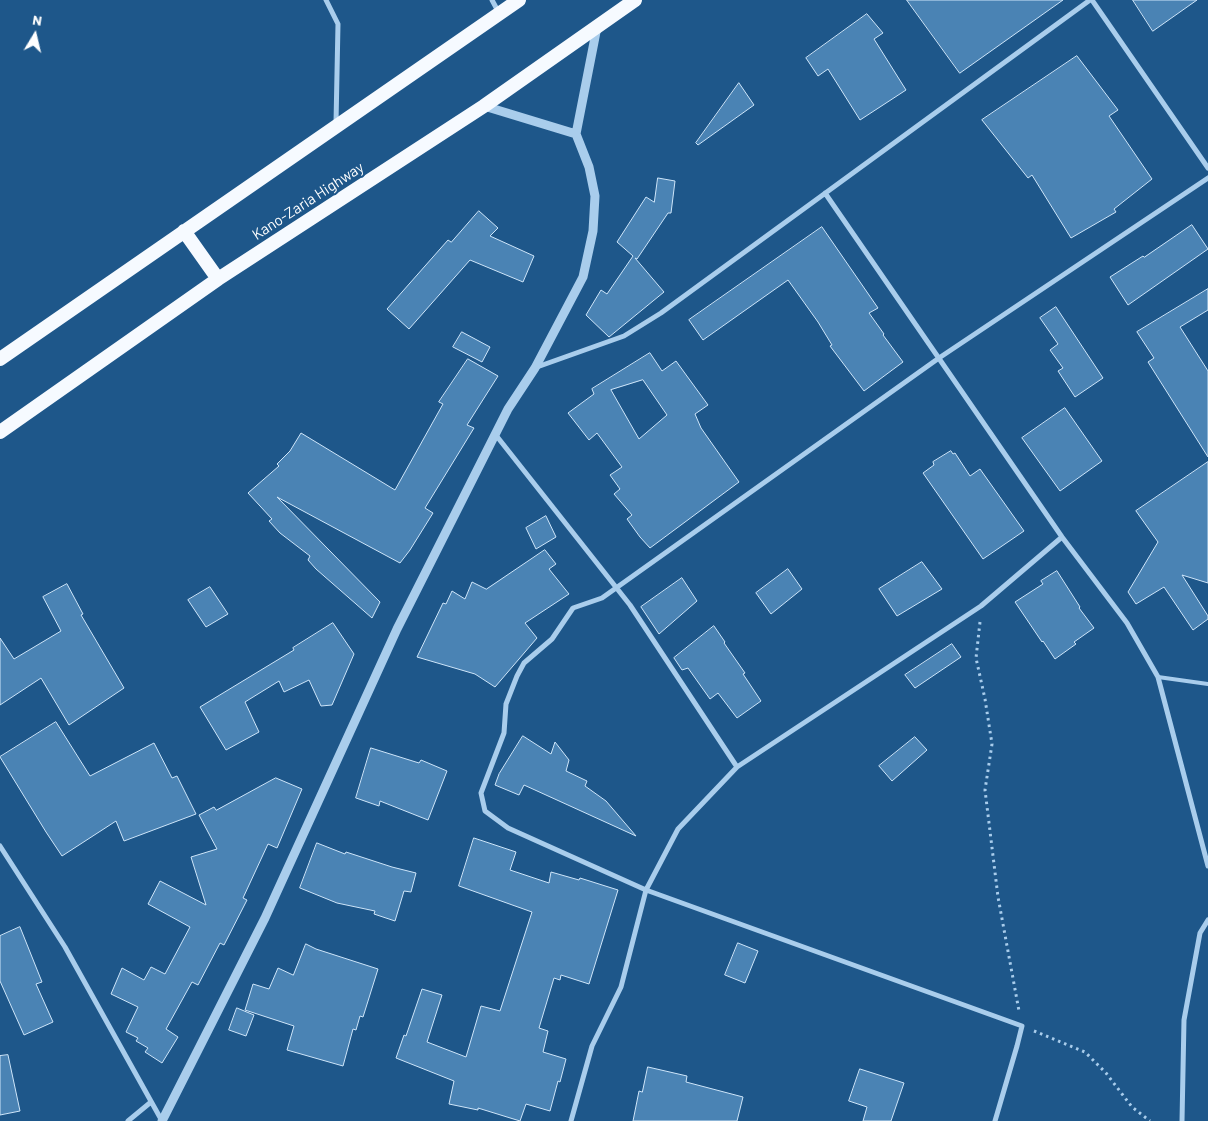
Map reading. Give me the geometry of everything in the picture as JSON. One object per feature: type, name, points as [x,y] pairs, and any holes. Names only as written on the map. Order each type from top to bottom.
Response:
[{"type":"highway","points":[[0,359],[519,0]]},
{"type":"highway","name":"Kano-Zaria Highway","points":[[0,432],[218,279],[484,106],[635,0]]},
{"type":"highway","points":[[184,231],[218,279]]},
{"type":"street","points":[[326,0],[338,24],[336,126]]},
{"type":"street","points":[[492,0],[499,13]]},
{"type":"street","points":[[534,368],[624,336],[661,313],[1091,0],[1208,168]]},
{"type":"street","points":[[162,1121],[265,918],[397,628],[508,409],[534,368],[583,277],[593,231],[595,196],[589,167],[576,134],[597,27]]},
{"type":"street","points":[[484,106],[576,134]]},
{"type":"street","points":[[995,1121],[1022,1026],[646,890],[508,828],[485,811],[481,793],[504,733],[506,704],[517,676],[524,664],[552,639],[573,608],[602,598],[939,358],[1208,178]]},
{"type":"street","points":[[825,193],[1062,537],[1127,623],[1158,677],[1208,866]]},
{"type":"street","points":[[496,434],[630,606],[737,767]]},
{"type":"street","points":[[571,1121],[592,1046],[621,987],[646,890],[678,829],[737,767],[981,606],[1062,537]]},
{"type":"street","points":[[0,846],[65,947],[162,1121]]},
{"type":"street","points":[[1182,1121],[1184,1020],[1200,933],[1208,920]]},
{"type":"street","points":[[128,1121],[151,1102]]},
{"type":"lane","points":[[1158,677],[1208,684]]},
{"type":"path","points":[[981,606],[976,658],[992,744],[985,790],[998,897],[1022,1026],[1085,1052],[1106,1073],[1132,1107],[1150,1121]]},
{"type":"building","points":[[907,0],[1063,0],[960,73]]},
{"type":"building","points":[[1133,0],[1197,0],[1153,31]]},
{"type":"building","points":[[867,14],[883,33],[874,39],[906,90],[860,120],[828,69],[818,76],[806,58]]},
{"type":"building","points":[[1077,56],[1118,110],[1109,116],[1152,179],[1114,209],[1116,212],[1071,238],[1032,175],[1028,178],[982,120]]},
{"type":"building","points":[[739,83],[754,105],[698,145],[696,143]]},
{"type":"building","points":[[658,178],[675,181],[671,213],[668,213],[637,259],[635,258],[664,292],[609,337],[586,315],[601,290],[607,294],[633,256],[617,242],[646,197],[654,202]]},
{"type":"building","points":[[479,211],[498,228],[490,236],[534,256],[523,282],[470,260],[409,329],[387,309],[448,240],[451,242]]},
{"type":"building","points":[[1192,225],[1208,249],[1128,305],[1110,277]]},
{"type":"building","points":[[822,227],[878,308],[869,313],[903,362],[864,391],[830,346],[832,345],[818,322],[788,280],[703,340],[689,320]]},
{"type":"building","points":[[1208,289],[1208,310],[1180,327],[1208,371],[1208,457],[1148,362],[1154,358],[1137,332]]},
{"type":"building","points":[[1056,307],[1103,378],[1075,397],[1058,371],[1063,368],[1050,350],[1058,344],[1040,318]]},
{"type":"building","points":[[462,332],[490,347],[482,362],[453,347]]},
{"type":"building","points":[[650,353],[662,371],[676,361],[708,405],[695,414],[701,428],[739,482],[650,548],[627,519],[632,515],[614,494],[620,489],[610,475],[622,467],[597,433],[589,440],[568,413],[594,394],[592,389]],"holes":[[[643,380],[667,415],[639,439],[611,390]]]},
{"type":"building","points":[[468,359],[498,376],[467,425],[474,428],[425,508],[433,513],[400,563],[277,497],[380,602],[372,618],[316,569],[308,560],[310,556],[280,533],[269,521],[272,519],[248,493],[279,466],[277,464],[290,451],[301,433],[395,490],[443,404],[439,402]]},
{"type":"building","points":[[1065,408],[1102,461],[1060,491],[1022,438]]},
{"type":"building","points":[[951,451],[953,454],[955,453],[970,476],[980,469],[1024,531],[983,559],[923,473],[934,465],[933,462]]},
{"type":"building","points":[[1208,462],[1208,583],[1182,575],[1208,616],[1208,619],[1193,630],[1164,587],[1136,604],[1128,592],[1158,542],[1136,511]]},
{"type":"building","points":[[546,516],[556,537],[536,549],[526,528]]},
{"type":"building","points":[[545,550],[556,564],[549,569],[569,594],[525,623],[537,638],[495,687],[475,674],[417,657],[443,603],[446,604],[452,591],[465,599],[472,582],[486,589]]},
{"type":"building","points":[[922,562],[942,589],[897,616],[879,589]]},
{"type":"building","points":[[788,569],[802,589],[771,614],[756,593]]},
{"type":"building","points":[[1057,571],[1079,608],[1094,628],[1055,659],[1015,602],[1043,584],[1041,581]]},
{"type":"building","points":[[682,578],[697,601],[659,634],[641,607]]},
{"type":"building","points":[[67,584],[83,614],[81,615],[124,688],[69,725],[41,678],[0,705],[0,638],[14,659],[61,631],[43,597]]},
{"type":"building","points":[[210,587],[228,614],[206,627],[188,600]]},
{"type":"building","points":[[333,623],[354,654],[332,705],[321,706],[309,680],[284,692],[279,681],[245,702],[259,732],[226,750],[200,707],[294,650],[293,648]]},
{"type":"building","points":[[714,626],[761,701],[737,718],[718,693],[710,699],[688,668],[682,670],[674,658]]},
{"type":"building","points":[[952,644],[961,657],[915,688],[905,675]]},
{"type":"building","points":[[56,722],[90,776],[154,743],[172,778],[177,776],[196,814],[124,841],[116,821],[62,856],[0,757]]},
{"type":"building","points":[[523,736],[551,754],[555,742],[569,760],[566,771],[587,781],[585,786],[606,801],[636,836],[524,785],[519,795],[495,785],[499,774]]},
{"type":"building","points":[[915,737],[927,750],[892,781],[879,766]]},
{"type":"building","points":[[371,748],[419,763],[421,760],[447,771],[428,820],[380,801],[379,806],[356,798]]},
{"type":"building","points":[[276,778],[302,789],[277,848],[268,844],[243,898],[247,900],[224,945],[220,943],[198,985],[192,982],[166,1029],[178,1037],[162,1063],[145,1052],[148,1048],[136,1041],[138,1038],[126,1032],[138,1007],[111,994],[122,968],[144,980],[151,967],[165,974],[190,927],[148,904],[160,881],[206,905],[191,857],[217,849],[199,815],[214,807],[216,810]]},
{"type":"building","points":[[474,838],[516,852],[510,870],[549,883],[551,872],[579,880],[580,878],[618,890],[589,984],[561,975],[560,980],[554,978],[539,1028],[548,1031],[543,1052],[566,1059],[550,1111],[526,1104],[520,1121],[478,1108],[478,1110],[449,1104],[454,1081],[396,1058],[404,1035],[406,1036],[422,989],[442,995],[427,1042],[466,1057],[481,1006],[500,1011],[532,912],[459,886]]},
{"type":"building","points":[[317,843],[345,854],[346,852],[416,873],[411,892],[404,891],[395,921],[374,914],[375,911],[337,903],[300,888]]},
{"type":"building","points":[[20,927],[42,982],[36,984],[53,1022],[24,1035],[0,981],[0,936]]},
{"type":"building","points":[[738,943],[758,951],[745,983],[725,975]]},
{"type":"building","points":[[306,944],[378,969],[363,1017],[360,1016],[356,1030],[353,1029],[343,1066],[287,1050],[294,1026],[245,1010],[253,984],[269,989],[278,968],[293,975]]},
{"type":"building","points":[[237,1008],[254,1015],[246,1036],[229,1030]]},
{"type":"building","points":[[8,1055],[20,1111],[0,1115],[0,1056]]},
{"type":"building","points":[[648,1067],[687,1076],[686,1082],[743,1097],[737,1121],[633,1121],[639,1091],[642,1092]]},
{"type":"building","points":[[860,1069],[904,1083],[891,1121],[863,1121],[867,1107],[849,1101]]}]
